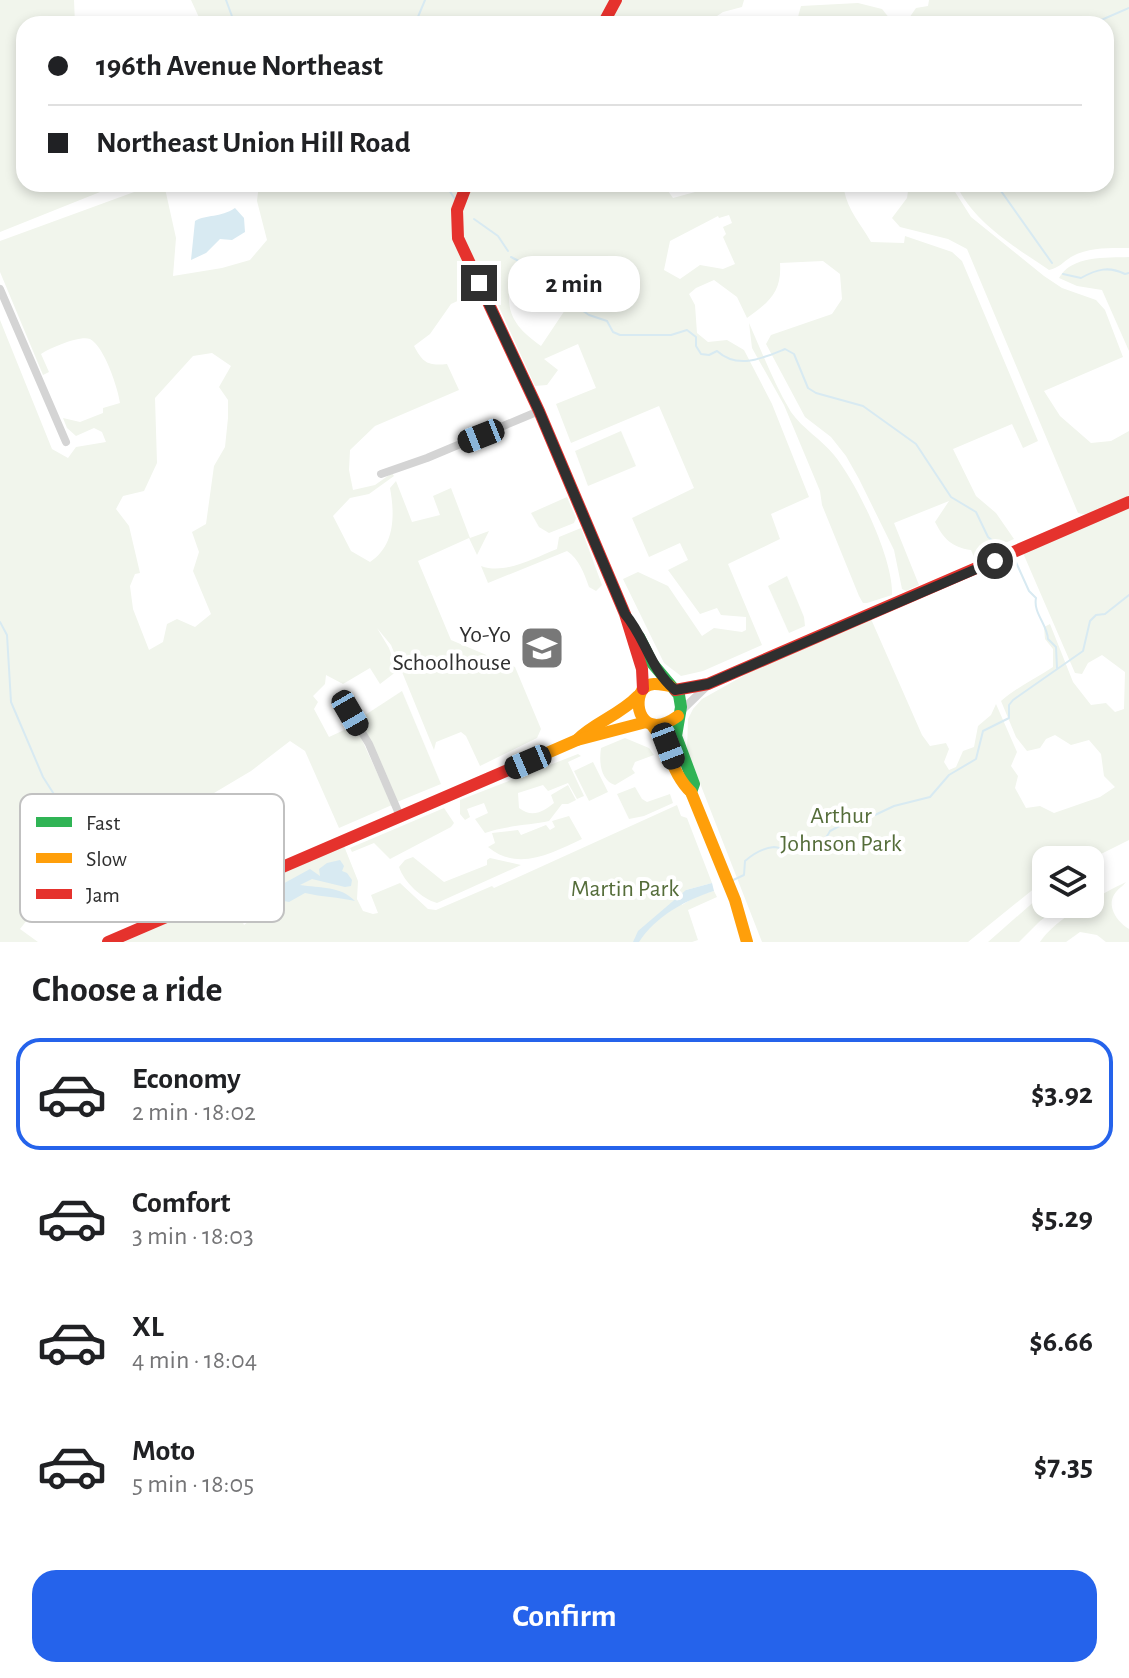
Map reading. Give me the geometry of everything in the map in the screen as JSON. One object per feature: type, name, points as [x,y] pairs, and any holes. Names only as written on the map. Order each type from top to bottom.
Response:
[{"type":"street","points":[[463,192],[455,215],[458,238],[539,411],[625,614],[652,663],[681,701],[676,736],[694,784],[691,792]]},
{"type":"street","points":[[0,289],[66,442]]},
{"type":"street","points":[[381,474],[539,411]]},
{"type":"street","points":[[577,740],[585,731],[622,711],[642,691],[656,683],[672,688],[708,684],[1129,502]]},
{"type":"street","points":[[625,614],[626,627],[643,668],[638,712],[668,746],[685,788],[691,792],[735,900],[747,942]]},
{"type":"street","points":[[284,866],[577,740],[589,740],[628,723],[667,725],[708,684]]},
{"type":"street","points":[[350,713],[369,744],[400,816]]},
{"type":"street","points":[[108,942],[154,922]]},
{"type":"green space","points":[[0,0],[74,0],[75,16],[16,16],[16,192],[100,192],[0,232]]},
{"type":"green space","points":[[191,0],[744,0],[742,7],[717,16],[198,16]]},
{"type":"green space","points":[[929,0],[1129,0],[1129,248],[1085,251],[1049,270],[984,222],[960,192],[1114,192],[1114,16],[910,16],[916,8],[928,6]]},
{"type":"green space","points":[[858,3],[882,9],[888,16],[798,16],[801,6]]},
{"type":"green space","points":[[134,192],[166,192],[176,238],[173,276],[250,260],[267,240],[257,201],[258,192],[669,192],[673,198],[695,192],[845,192],[848,204],[871,242],[904,243],[905,236],[952,252],[962,261],[1038,441],[1023,448],[1012,424],[953,449],[976,496],[996,513],[1014,539],[974,557],[971,550],[949,541],[935,522],[949,501],[894,523],[919,585],[906,591],[902,589],[894,550],[846,456],[831,437],[805,417],[766,344],[771,335],[832,314],[842,299],[840,274],[823,261],[780,263],[776,289],[762,307],[747,318],[737,297],[714,280],[696,288],[689,294],[695,305],[697,333],[708,342],[727,340],[744,350],[772,404],[809,497],[771,514],[780,539],[728,564],[762,645],[703,671],[681,676],[664,663],[623,579],[638,572],[668,586],[702,636],[714,628],[742,632],[746,630],[746,617],[721,615],[717,608],[700,614],[668,570],[688,560],[680,543],[649,557],[632,518],[694,488],[659,406],[571,443],[556,404],[596,388],[578,344],[544,359],[558,370],[547,385],[535,386],[494,296],[472,302],[464,298],[451,304],[430,334],[414,346],[427,362],[447,364],[459,390],[375,426],[350,450],[349,470],[353,490],[375,485],[392,473],[394,476],[369,494],[350,498],[333,516],[351,551],[370,562],[389,539],[392,519],[390,488],[396,481],[412,522],[440,515],[433,496],[451,488],[470,538],[489,531],[477,555],[469,538],[418,561],[451,640],[515,667],[541,729],[537,738],[480,766],[466,736],[461,732],[436,742],[434,750],[391,645],[377,628],[389,648],[397,671],[380,684],[370,668],[343,684],[326,675],[325,684],[313,696],[318,702],[314,709],[329,737],[355,725],[392,805],[339,828],[305,751],[290,741],[251,771],[212,794],[20,794],[20,922],[26,922],[20,929],[38,942],[0,942],[0,320],[52,449],[68,458],[76,447],[106,442],[102,432],[94,428],[76,436],[67,428],[63,418],[80,422],[103,413],[103,408],[120,403],[105,358],[90,339],[72,340],[41,354],[49,372],[43,375],[0,272],[0,241]],"holes":[[[729,215],[732,223],[723,227],[726,234],[723,237],[735,264],[723,269],[700,265],[680,279],[664,270],[670,241],[718,216]],[[536,275],[546,279],[567,307],[541,346],[516,322],[509,299],[510,289]],[[212,353],[231,366],[219,387],[228,400],[225,447],[214,466],[206,524],[192,532],[199,552],[193,571],[211,614],[195,627],[177,619],[167,624],[163,642],[149,650],[133,609],[130,586],[135,574],[140,573],[129,526],[116,509],[123,496],[144,491],[157,463],[155,398],[193,356]]]},
{"type":"green space","points":[[908,192],[955,192],[971,217],[1044,276],[1062,288],[1096,300],[1105,310],[1123,357],[1044,391],[1060,416],[1091,443],[1111,441],[1129,431],[1129,496],[1087,515],[1078,513],[967,249],[948,239],[900,227],[892,218]]},
{"type":"green space","points":[[1129,257],[1129,351],[1102,290],[1077,286],[1059,278],[1072,265],[1081,262]]},
{"type":"green space","points":[[749,323],[791,412],[834,455],[863,502],[887,562],[892,595],[867,603],[863,603],[859,596],[784,405],[752,348]]},
{"type":"green space","points":[[621,431],[636,466],[588,486],[575,451]]},
{"type":"green space","points":[[567,497],[576,518],[574,523],[549,533],[539,527],[531,513]]},
{"type":"green space","name":"Arthur Johnson Park","points":[[1129,507],[1129,840],[1104,852],[1104,846],[1032,846],[1032,890],[968,942],[762,942],[687,750],[688,719],[693,709],[702,699],[752,671],[871,619],[922,735],[930,746],[946,743],[949,749],[944,762],[949,770],[956,767],[963,751],[974,747],[978,726],[991,715],[996,704],[1017,752],[1011,766],[1018,776],[1015,788],[1026,808],[1040,806],[1054,813],[1100,797],[1115,787],[1104,776],[1101,754],[1089,740],[1071,745],[1055,735],[1046,739],[1040,748],[1027,751],[1016,737],[1001,701],[1053,667],[1053,649],[1045,639],[1044,627],[1050,624],[1073,682],[1091,705],[1106,703],[1115,712],[1124,709],[1125,672],[1102,655],[1088,663],[1082,674],[1075,673],[1023,553]]},
{"type":"green space","points":[[581,528],[602,585],[596,591],[589,587],[578,562],[567,551],[488,583],[481,566],[510,567],[529,561],[557,549],[559,537]]},
{"type":"green space","points":[[787,576],[805,626],[789,633],[768,586]]},
{"type":"green space","points":[[402,691],[441,784],[397,802],[359,719]]},
{"type":"green space","points":[[625,738],[649,748],[654,755],[635,762],[632,769],[635,773],[615,785],[603,775],[601,748]]},
{"type":"green space","points":[[578,754],[581,756],[568,762],[584,796],[577,799],[568,783],[548,791],[543,785],[518,793],[519,808],[528,813],[537,813],[554,803],[551,795],[568,785],[576,800],[562,804],[549,821],[485,833],[475,819],[488,813],[484,803],[467,809],[470,817],[465,820],[460,814],[460,800]]},
{"type":"green space","points":[[593,762],[608,792],[589,801],[574,771]]},
{"type":"green space","points":[[635,787],[647,802],[670,794],[673,803],[629,819],[617,794]]},
{"type":"green space","name":"Martin Park","points":[[677,805],[681,816],[687,818],[712,883],[686,890],[682,905],[696,896],[714,891],[717,897],[688,910],[698,940],[692,942],[124,942],[170,922],[243,922],[244,925],[248,922],[284,922],[284,873],[344,846],[358,881],[357,899],[363,911],[373,914],[378,913],[371,895],[400,883],[428,909],[436,910],[492,886],[494,888]]},
{"type":"green space","points":[[444,808],[454,823],[451,827],[390,859],[374,843],[352,852],[350,848]]},
{"type":"green space","points":[[569,816],[582,839],[547,854],[535,858],[511,858],[488,847],[495,843],[492,833],[518,830],[521,835],[546,825],[550,830],[555,827],[552,821]]},
{"type":"green space","points":[[413,857],[444,882],[487,865],[490,858],[521,865],[437,903],[420,894],[401,873],[399,867]]},
{"type":"green space","points":[[1126,882],[1113,897],[1112,908],[1120,922],[1129,929],[1129,942],[1106,942],[1097,935],[1080,932],[1066,942],[1040,942],[1065,918],[1104,918],[1104,894]]},
{"type":"green space","points":[[1032,903],[1032,918],[1044,918],[1019,942],[988,942]]},
{"type":"shaded area","points":[[235,208],[244,218],[245,232],[232,240],[220,239],[206,253],[191,260],[195,221]]},
{"type":"shaded area","points":[[340,860],[344,866],[342,871],[352,880],[351,886],[312,879],[300,885],[337,890],[355,901],[305,893],[289,902],[284,901],[284,883],[310,869],[320,876],[319,869]]},
{"type":"shaded area","points":[[712,883],[714,891],[672,910],[653,925],[639,942],[633,942],[638,931],[686,890]]},
{"type":"waterway","points":[[226,0],[232,16]]},
{"type":"waterway","points":[[418,16],[425,0]]},
{"type":"waterway","points":[[1110,16],[1129,8]]},
{"type":"waterway","points":[[450,192],[455,199]]},
{"type":"waterway","points":[[1002,192],[1052,263]]},
{"type":"waterway","points":[[474,219],[498,236],[508,251]]},
{"type":"waterway","points":[[511,257],[544,274],[564,298],[589,315],[607,321],[613,332],[620,335],[671,335],[687,330],[696,337],[696,346],[701,354],[709,355],[717,351],[725,357],[742,361],[759,359],[785,349],[794,354],[808,388],[863,406],[916,444],[951,497],[976,512],[988,537],[999,546]]},
{"type":"waterway","points":[[1063,274],[1081,278],[1103,270],[1129,273]]},
{"type":"waterway","points":[[1015,560],[1029,591],[1036,598],[1036,609],[1048,639],[1056,647],[1057,668]]},
{"type":"waterway","points":[[731,881],[744,875],[745,861],[762,850],[774,847],[790,851],[803,849],[860,815],[875,815],[894,806],[930,797],[949,775],[976,759],[983,731],[1009,718],[1009,705],[1013,700],[1083,651],[1090,621],[1096,615],[1105,614],[1129,595]]},
{"type":"waterway","points":[[0,622],[7,635],[11,702],[43,777],[54,794]]},
{"type":"traffic: fast","points":[[639,637],[652,663],[679,695],[681,707],[676,736],[694,784],[691,792]]},
{"type":"traffic: slow","points":[[670,686],[653,684],[644,688],[640,694],[639,710],[642,717],[655,725],[678,716]]},
{"type":"traffic: slow","points":[[577,740],[638,696]]},
{"type":"traffic: slow","points":[[515,767],[577,740],[646,722]]},
{"type":"traffic: slow","points":[[652,725],[679,777],[691,792],[735,900],[747,942]]},
{"type":"traffic: jam","points":[[607,16],[616,0]]},
{"type":"traffic: jam","points":[[464,192],[457,210],[458,238],[539,411],[625,614],[642,669],[643,689]]},
{"type":"traffic: jam","points":[[675,690],[708,684],[1129,502]]},
{"type":"traffic: jam","points":[[284,866],[515,767]]},
{"type":"traffic: jam","points":[[108,942],[155,922]]},
{"type":"place","name":"Yo-Yo Schoolhouse","points":[[542,648]]},
{"type":"route","points":[[479,283],[539,411],[625,614],[652,663],[675,690],[708,684],[995,561]]}]
